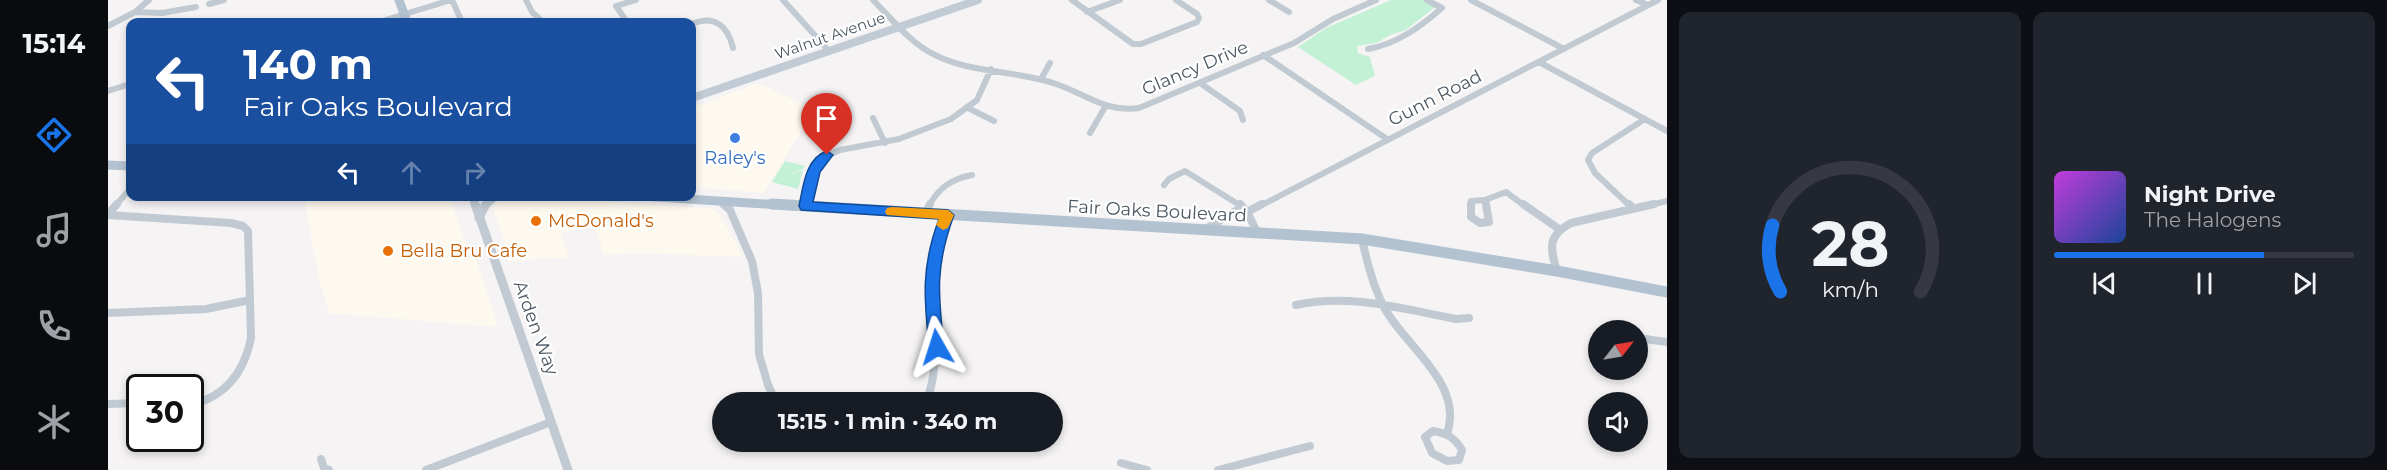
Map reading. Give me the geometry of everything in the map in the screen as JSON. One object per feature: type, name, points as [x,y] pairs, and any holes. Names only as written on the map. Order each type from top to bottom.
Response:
[{"type":"main road","points":[[399,0],[406,18]]},
{"type":"main road","name":"Walnut Avenue","points":[[696,97],[975,0]]},
{"type":"main road","points":[[108,165],[126,166]]},
{"type":"main road","name":"Fair Oaks Boulevard","points":[[696,200],[1362,239],[1557,271],[1667,292]]},
{"type":"street","points":[[108,26],[135,12],[149,0]]},
{"type":"street","points":[[208,4],[224,0]]},
{"type":"street","points":[[408,18],[451,0],[460,18]]},
{"type":"street","points":[[526,0],[532,12],[539,18]]},
{"type":"street","points":[[624,18],[616,6],[636,0]]},
{"type":"street","points":[[783,0],[829,51]]},
{"type":"street","name":"Glancy Drive","points":[[873,0],[899,27],[933,54],[955,63],[1041,79],[1070,89],[1105,107],[1120,110],[1139,108],[1294,43],[1333,19],[1376,0]]},
{"type":"street","points":[[1072,0],[1133,44],[1141,44],[1197,22],[1199,18],[1197,14],[1176,0]]},
{"type":"street","points":[[1088,12],[1120,0]]},
{"type":"street","points":[[1269,0],[1289,12]]},
{"type":"street","points":[[1360,0],[1367,4]]},
{"type":"street","points":[[1368,49],[1377,48],[1416,30],[1442,8],[1427,0]]},
{"type":"street","points":[[1471,0],[1564,49]]},
{"type":"street","points":[[1636,0],[1648,5]]},
{"type":"street","name":"Gunn Road","points":[[1203,231],[1658,0]]},
{"type":"street","points":[[135,12],[162,13],[196,7]]},
{"type":"street","points":[[696,22],[706,18],[714,20],[732,41],[733,48]]},
{"type":"street","points":[[1263,55],[1388,139]]},
{"type":"street","points":[[1539,62],[1667,131]]},
{"type":"street","points":[[1041,79],[1050,63]]},
{"type":"street","points":[[806,206],[813,170],[823,158],[845,149],[885,143],[939,125],[968,108],[981,94],[991,69]]},
{"type":"street","points":[[1200,83],[1240,111],[1243,120]]},
{"type":"street","points":[[108,91],[126,85]]},
{"type":"street","points":[[1090,133],[1105,107]]},
{"type":"street","points":[[968,108],[994,121]]},
{"type":"street","points":[[873,118],[885,143]]},
{"type":"street","points":[[1633,208],[1595,173],[1588,160],[1592,153],[1645,119]]},
{"type":"street","points":[[1164,185],[1169,179],[1185,171],[1245,209],[1258,234]]},
{"type":"street","points":[[925,214],[937,191],[958,178],[972,175]]},
{"type":"street","points":[[1485,200],[1506,192],[1559,229]]},
{"type":"street","points":[[108,214],[126,194]]},
{"type":"street","name":"Arden Way","points":[[474,201],[568,470]]},
{"type":"street","points":[[479,218],[485,205],[490,201]]},
{"type":"street","points":[[719,201],[730,210],[752,261],[758,293],[759,354],[771,392]]},
{"type":"street","points":[[1557,271],[1551,245],[1559,229],[1571,223],[1667,201]]},
{"type":"street","points":[[108,214],[231,222],[243,226],[249,234],[251,338],[242,366],[231,383],[220,393],[204,402]]},
{"type":"street","points":[[930,392],[934,381],[937,358],[931,297],[932,269],[938,242],[948,215]]},
{"type":"street","points":[[1362,239],[1368,268],[1384,306],[1443,387],[1452,412],[1453,426],[1448,434]]},
{"type":"street","points":[[1296,305],[1332,299],[1456,320],[1469,318]]},
{"type":"street","points":[[108,312],[206,309],[250,300]]},
{"type":"street","points":[[1648,339],[1667,342]]},
{"type":"street","points":[[108,404],[126,403]]},
{"type":"street","points":[[426,470],[483,451],[551,422]]},
{"type":"street","points":[[1433,431],[1448,434],[1462,450],[1462,456],[1454,462],[1439,459],[1427,449],[1425,443],[1425,437],[1433,431]]},
{"type":"street","points":[[1218,470],[1310,446]]},
{"type":"street","points":[[321,459],[324,468],[329,470]]},
{"type":"street","points":[[1121,463],[1148,470]]},
{"type":"shaded area","points":[[758,83],[814,109],[764,193],[696,187],[696,106]]},
{"type":"shaded area","points":[[305,201],[451,201],[464,240],[476,260],[498,327],[329,313],[319,280]]},
{"type":"shaded area","points":[[602,201],[714,209],[721,216],[743,257],[638,253],[604,255],[595,225],[561,233],[569,257],[508,261],[503,236],[493,208],[497,202]]},
{"type":"green space","points":[[1391,0],[1425,0],[1435,7],[1406,30],[1376,43],[1357,46],[1358,53],[1370,57],[1375,76],[1356,85],[1298,47],[1326,28]]},
{"type":"green space","points":[[785,161],[805,166],[783,178],[803,170],[798,189],[772,182]]},
{"type":"slow traffic","points":[[892,212],[948,215],[943,225]]},
{"type":"place","name":"Raley's","points":[[735,138]]},
{"type":"place","name":"McDonald's","points":[[536,221]]},
{"type":"place","name":"Bella Bru Cafe","points":[[388,251]]},
{"type":"route","points":[[827,155],[813,170],[806,206],[948,215],[938,242],[932,269],[931,297],[937,347]]}]
